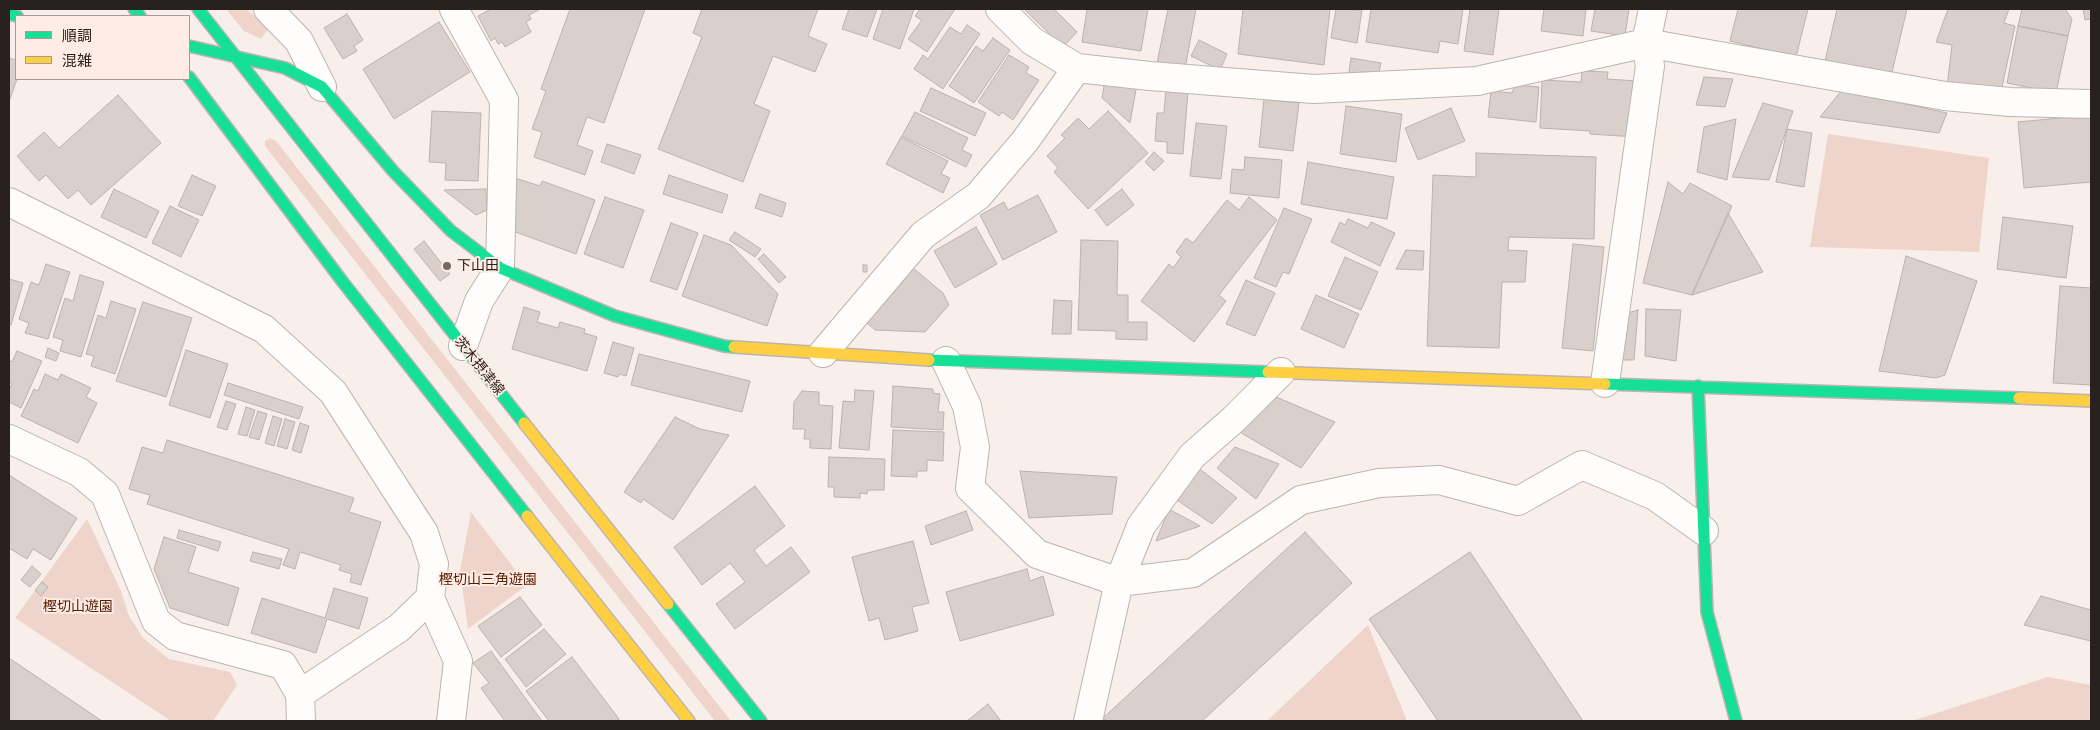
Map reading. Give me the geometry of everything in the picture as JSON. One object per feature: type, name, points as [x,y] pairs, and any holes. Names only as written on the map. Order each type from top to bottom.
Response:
[{"type":"street","name":"茨木摂津線","points":[[198,9],[761,721]]},
{"type":"street","points":[[268,9],[299,41],[322,88],[393,171],[451,231],[500,268],[615,316],[724,346],[946,361],[2091,401]]},
{"type":"street","points":[[454,9],[504,100],[500,268],[479,301],[463,346]]},
{"type":"street","points":[[1000,9],[1032,41],[1077,68],[1150,76],[1314,89],[1478,81],[1646,43],[1945,96],[2010,102],[2091,104]]},
{"type":"street","points":[[1605,383],[1650,66],[1646,43],[1653,9]]},
{"type":"street","points":[[190,46],[285,68],[322,88]]},
{"type":"street","points":[[823,353],[923,235],[978,196],[1025,141],[1077,68]]},
{"type":"street","points":[[190,78],[342,281],[689,721]]},
{"type":"street","points":[[9,202],[264,329],[333,392],[424,533],[434,564],[430,598],[458,661],[450,721]]},
{"type":"street","points":[[946,361],[967,406],[975,447],[970,488],[1036,554],[1119,582],[1193,573],[1301,500],[1379,482],[1438,480],[1518,501],[1582,465],[1655,496],[1704,531]]},
{"type":"street","points":[[1088,721],[1119,582],[1141,526],[1192,456],[1234,419],[1281,372]]},
{"type":"street","points":[[1698,386],[1707,612],[1736,721]]},
{"type":"street","points":[[9,439],[80,472],[105,494],[156,621],[175,636],[283,665],[300,694],[301,721]]},
{"type":"street","points":[[300,694],[399,628],[430,598]]},
{"type":"green space","points":[[226,9],[246,9],[269,28],[261,39],[244,31]]},
{"type":"green space","points":[[1828,134],[1989,158],[1979,252],[1810,247]]},
{"type":"green space","points":[[270,138],[276,141],[731,721],[715,721],[265,146],[265,141]]},
{"type":"green space","name":"樫切山三角遊園","points":[[471,512],[527,585],[468,629],[460,571]]},
{"type":"green space","name":"樫切山遊園","points":[[87,519],[121,591],[129,616],[143,638],[169,659],[230,672],[237,685],[213,721],[171,721],[15,618]]},
{"type":"green space","points":[[1368,625],[1407,721],[1267,721]]},
{"type":"green space","points":[[2048,677],[2091,685],[2091,721],[1912,721]]},
{"type":"building","points":[[491,9],[540,9],[529,15],[531,19],[526,22],[531,32],[505,47],[502,42],[498,44],[495,38],[491,41],[478,16]]},
{"type":"building","points":[[570,9],[645,9],[604,123],[587,117],[577,145],[593,151],[585,175],[534,157],[542,132],[532,129],[546,91],[541,89]]},
{"type":"building","points":[[702,9],[818,9],[808,36],[827,44],[815,72],[773,56],[754,104],[770,111],[743,182],[658,149],[702,37],[693,33]]},
{"type":"building","points":[[849,9],[877,9],[867,37],[842,29]]},
{"type":"building","points":[[883,9],[914,9],[900,49],[873,39]]},
{"type":"building","points":[[920,9],[955,9],[927,52],[908,39],[922,20],[915,16]]},
{"type":"building","points":[[1024,9],[1054,9],[1077,32],[1063,47]]},
{"type":"building","points":[[1087,9],[1148,9],[1141,51],[1082,42]]},
{"type":"building","points":[[1168,9],[1196,9],[1185,69],[1157,63]]},
{"type":"building","points":[[1243,9],[1330,9],[1324,65],[1238,54]]},
{"type":"building","points":[[1336,9],[1362,10],[1357,43],[1331,38]]},
{"type":"building","points":[[1371,9],[1463,9],[1458,44],[1440,41],[1438,53],[1366,42]]},
{"type":"building","points":[[1470,9],[1499,9],[1493,55],[1464,51]]},
{"type":"building","points":[[1544,9],[1586,9],[1583,36],[1541,31]]},
{"type":"building","points":[[1595,9],[1629,9],[1625,36],[1591,31]]},
{"type":"building","points":[[1738,9],[1808,9],[1796,57],[1730,41]]},
{"type":"building","points":[[1837,9],[1907,9],[1889,85],[1823,70]]},
{"type":"building","points":[[1948,9],[2009,9],[2004,23],[2015,26],[2001,92],[1947,87],[1952,45],[1936,42]]},
{"type":"building","points":[[2022,9],[2065,9],[2072,19],[2068,36],[2018,26]]},
{"type":"building","points":[[2083,9],[2091,9],[2091,19],[2085,20]]},
{"type":"building","points":[[347,14],[363,40],[354,46],[357,51],[343,59],[324,28]]},
{"type":"building","points":[[439,22],[470,72],[394,119],[363,69]]},
{"type":"building","points":[[967,25],[980,34],[943,89],[914,69],[923,55],[928,59],[950,27],[961,34]]},
{"type":"building","points":[[2018,26],[2068,36],[2056,93],[2007,83]]},
{"type":"building","points":[[993,38],[1010,50],[974,103],[949,86],[976,46],[983,51]]},
{"type":"building","points":[[1199,40],[1227,54],[1220,70],[1191,56]]},
{"type":"building","points":[[1009,55],[1029,67],[1026,73],[1039,80],[1013,120],[1002,112],[999,116],[978,102]]},
{"type":"building","points":[[9,58],[15,60],[15,80],[17,80],[9,102]]},
{"type":"building","points":[[1351,58],[1381,63],[1378,77],[1349,72]]},
{"type":"building","points":[[1582,71],[1608,72],[1607,79],[1638,81],[1635,137],[1590,134],[1590,131],[1540,128],[1542,80],[1581,82]]},
{"type":"building","points":[[1704,77],[1733,79],[1725,107],[1696,105]]},
{"type":"building","points":[[1105,80],[1137,84],[1130,123],[1102,98]]},
{"type":"building","points":[[1515,85],[1539,87],[1536,122],[1488,117],[1491,91],[1512,93]]},
{"type":"building","points":[[931,88],[986,113],[975,136],[920,111]]},
{"type":"building","points":[[1166,90],[1188,92],[1183,154],[1167,153],[1167,142],[1155,141],[1157,113],[1164,113]]},
{"type":"building","points":[[1842,90],[1947,113],[1939,133],[1820,117]]},
{"type":"building","points":[[118,95],[161,143],[91,205],[78,190],[68,199],[46,175],[39,181],[17,156],[44,132],[59,148]]},
{"type":"building","points":[[1264,99],[1299,103],[1293,151],[1259,147]]},
{"type":"building","points":[[1763,103],[1793,111],[1769,180],[1732,177]]},
{"type":"building","points":[[1346,106],[1402,114],[1396,162],[1340,154]]},
{"type":"building","points":[[1451,108],[1465,141],[1418,160],[1405,128]]},
{"type":"building","points":[[432,111],[481,113],[478,181],[445,180],[446,163],[429,162]]},
{"type":"building","points":[[1108,111],[1148,153],[1088,209],[1054,172],[1058,168],[1047,156],[1065,138],[1061,135],[1078,118],[1089,129]]},
{"type":"building","points":[[915,112],[968,138],[962,150],[972,155],[966,167],[902,136]]},
{"type":"building","points":[[2091,115],[2091,182],[2024,188],[2018,122]]},
{"type":"building","points":[[1736,119],[1727,180],[1697,172],[1704,127]]},
{"type":"building","points":[[1196,123],[1227,126],[1221,179],[1190,176]]},
{"type":"building","points":[[1787,129],[1812,133],[1804,187],[1776,182]]},
{"type":"building","points":[[901,137],[948,161],[941,174],[950,178],[943,193],[886,164]]},
{"type":"building","points":[[607,144],[641,155],[634,174],[601,162]]},
{"type":"building","points":[[1154,152],[1164,161],[1154,171],[1145,162]]},
{"type":"building","points":[[1476,153],[1596,157],[1594,239],[1509,237],[1508,250],[1527,251],[1525,282],[1502,282],[1499,348],[1427,346],[1433,175],[1476,177]]},
{"type":"building","points":[[1245,157],[1282,160],[1279,198],[1230,193],[1232,169],[1244,170]]},
{"type":"building","points":[[1308,162],[1394,177],[1387,219],[1301,204]]},
{"type":"building","points":[[192,175],[216,186],[202,216],[178,206]]},
{"type":"building","points":[[669,175],[728,195],[722,213],[663,194]]},
{"type":"building","points":[[512,177],[540,186],[542,181],[595,200],[576,254],[510,230]]},
{"type":"building","points":[[1668,182],[1683,194],[1690,183],[1732,206],[1692,295],[1643,283]]},
{"type":"building","points":[[114,189],[159,211],[146,238],[101,217]]},
{"type":"building","points":[[486,189],[487,210],[476,215],[444,190]]},
{"type":"building","points":[[1122,189],[1134,205],[1107,226],[1095,210]]},
{"type":"building","points":[[760,194],[786,203],[782,217],[755,208]]},
{"type":"building","points":[[1038,195],[1057,232],[1003,260],[980,215],[1004,202],[1008,210]]},
{"type":"building","points":[[605,197],[644,210],[623,268],[584,254]]},
{"type":"building","points":[[1249,197],[1277,220],[1219,295],[1226,301],[1194,342],[1141,301],[1169,264],[1173,268],[1181,257],[1176,252],[1186,238],[1193,243],[1227,200],[1239,210]]},
{"type":"building","points":[[170,206],[199,220],[181,257],[152,243]]},
{"type":"building","points":[[1284,208],[1312,219],[1289,274],[1283,272],[1276,287],[1254,278]]},
{"type":"building","points":[[1728,213],[1763,272],[1692,295]]},
{"type":"building","points":[[2003,217],[2073,226],[2066,278],[1997,269]]},
{"type":"building","points":[[1348,219],[1368,228],[1371,222],[1395,233],[1380,266],[1331,242],[1340,222],[1345,225]]},
{"type":"building","points":[[671,223],[698,233],[677,290],[650,281]]},
{"type":"building","points":[[976,227],[997,264],[955,288],[934,251]]},
{"type":"building","points":[[735,232],[761,249],[755,257],[729,240]]},
{"type":"building","points":[[704,235],[731,245],[778,294],[767,326],[682,296]]},
{"type":"building","points":[[1081,240],[1118,241],[1117,295],[1128,295],[1128,322],[1147,322],[1147,340],[1116,339],[1116,331],[1078,330]]},
{"type":"building","points":[[424,241],[450,274],[440,281],[414,249]]},
{"type":"building","points":[[1573,244],[1604,247],[1593,351],[1562,348]]},
{"type":"building","points":[[1406,250],[1424,251],[1423,270],[1396,269]]},
{"type":"building","points":[[764,254],[786,277],[779,283],[758,259]]},
{"type":"building","points":[[1906,256],[1977,281],[1945,375],[1936,378],[1879,371]]},
{"type":"building","points":[[1345,257],[1378,272],[1361,310],[1328,296]]},
{"type":"building","points":[[46,264],[70,272],[48,339],[25,333],[29,323],[19,319],[31,282],[39,285]]},
{"type":"building","points":[[863,265],[867,265],[867,272],[863,272]]},
{"type":"building","points":[[913,268],[943,293],[949,305],[925,332],[875,330],[867,323]]},
{"type":"building","points":[[80,275],[104,282],[81,357],[60,351],[63,340],[53,337],[65,298],[73,301]]},
{"type":"building","points":[[9,279],[23,283],[11,325],[9,325]]},
{"type":"building","points":[[1246,280],[1275,293],[1255,336],[1226,324]]},
{"type":"building","points":[[2060,286],[2091,288],[2091,385],[2053,383]]},
{"type":"building","points":[[1316,295],[1359,314],[1344,348],[1301,329]]},
{"type":"building","points":[[1054,300],[1072,301],[1071,334],[1052,334]]},
{"type":"building","points":[[111,301],[136,309],[115,374],[91,366],[94,356],[86,354],[98,315],[106,318]]},
{"type":"building","points":[[143,302],[192,318],[166,397],[116,381]]},
{"type":"building","points":[[524,307],[540,312],[537,322],[558,328],[560,322],[585,329],[584,333],[597,337],[587,371],[512,349]]},
{"type":"building","points":[[1646,309],[1681,310],[1676,361],[1645,356]]},
{"type":"building","points":[[1638,310],[1634,360],[1608,360],[1620,315]]},
{"type":"building","points":[[613,342],[634,348],[626,376],[619,374],[618,377],[604,373]]},
{"type":"building","points":[[48,348],[59,353],[56,361],[45,357]]},
{"type":"building","points":[[186,350],[228,364],[210,418],[169,405]]},
{"type":"building","points":[[17,351],[42,361],[21,408],[9,402],[9,390],[12,384],[9,382],[9,360],[12,362]]},
{"type":"building","points":[[639,354],[750,381],[742,412],[631,385]]},
{"type":"building","points":[[45,374],[58,380],[61,374],[91,388],[86,397],[97,403],[78,443],[21,416],[34,389],[38,391]]},
{"type":"building","points":[[228,383],[303,407],[299,419],[224,395]]},
{"type":"building","points":[[893,386],[933,389],[933,393],[940,394],[938,412],[944,412],[943,430],[891,427]]},
{"type":"building","points":[[855,390],[874,391],[869,450],[839,448],[843,401],[854,402]]},
{"type":"building","points":[[802,391],[819,392],[819,405],[833,406],[831,449],[810,448],[810,439],[804,439],[805,429],[793,429],[794,402]]},
{"type":"building","points":[[1262,391],[1335,422],[1301,468],[1238,431]]},
{"type":"building","points":[[226,401],[236,404],[227,430],[217,427]]},
{"type":"building","points":[[246,407],[255,410],[247,436],[238,434]]},
{"type":"building","points":[[258,411],[267,414],[259,440],[249,437]]},
{"type":"building","points":[[273,416],[282,419],[274,446],[265,443]]},
{"type":"building","points":[[675,417],[700,429],[729,435],[673,520],[643,499],[641,503],[624,492]]},
{"type":"building","points":[[285,419],[295,422],[287,449],[277,446]]},
{"type":"building","points":[[300,423],[309,426],[301,453],[292,450]]},
{"type":"building","points":[[893,430],[944,432],[943,461],[927,460],[927,471],[917,471],[917,477],[891,476]]},
{"type":"building","points":[[167,440],[354,498],[349,512],[381,522],[361,585],[350,582],[352,574],[339,570],[341,565],[300,552],[295,569],[283,565],[289,549],[147,504],[150,495],[129,489],[142,447],[163,453]]},
{"type":"building","points":[[1235,447],[1279,464],[1256,499],[1217,468]]},
{"type":"building","points":[[829,457],[885,459],[884,490],[868,490],[867,494],[860,493],[860,498],[834,497],[834,487],[828,487]]},
{"type":"building","points":[[1196,466],[1237,498],[1212,524],[1174,498]]},
{"type":"building","points":[[1020,471],[1117,477],[1112,514],[1029,518]]},
{"type":"building","points":[[9,475],[77,518],[51,560],[33,549],[27,559],[9,548]]},
{"type":"building","points":[[755,486],[785,526],[754,550],[766,566],[791,547],[810,572],[735,629],[716,604],[745,582],[730,563],[702,585],[674,547]]},
{"type":"building","points":[[1169,509],[1200,526],[1156,541]]},
{"type":"building","points":[[966,511],[973,530],[931,545],[925,526]]},
{"type":"building","points":[[179,530],[221,542],[218,551],[177,538]]},
{"type":"building","points":[[1305,532],[1352,583],[1202,721],[1106,721],[1103,718]]},
{"type":"building","points":[[164,537],[196,547],[188,572],[239,588],[228,626],[170,608],[154,569]]},
{"type":"building","points":[[913,541],[929,603],[912,607],[918,631],[885,640],[879,618],[869,621],[852,557]]},
{"type":"building","points":[[253,552],[282,559],[279,569],[250,561]]},
{"type":"building","points":[[1470,552],[1583,721],[1438,721],[1369,619]]},
{"type":"building","points":[[32,566],[41,574],[30,587],[21,580]]},
{"type":"building","points":[[1027,569],[1030,581],[1043,576],[1054,615],[960,641],[946,592]]},
{"type":"building","points":[[42,582],[48,587],[41,596],[35,590]]},
{"type":"building","points":[[334,588],[368,598],[359,629],[327,619],[316,653],[251,633],[262,598],[325,618]]},
{"type":"building","points":[[2041,596],[2091,610],[2091,641],[2024,625]]},
{"type":"building","points":[[520,597],[542,625],[501,657],[478,626]]},
{"type":"building","points":[[544,629],[566,654],[526,687],[505,659]]},
{"type":"building","points":[[491,651],[542,721],[505,721],[481,688],[489,683],[473,663]]},
{"type":"building","points":[[572,657],[619,719],[616,721],[549,721],[526,691]]},
{"type":"building","points":[[9,658],[102,721],[9,721]]},
{"type":"building","points":[[988,704],[1001,721],[967,721]]},
{"type":"traffic: fast","points":[[134,9],[139,15]]},
{"type":"traffic: fast","points":[[198,9],[524,423]]},
{"type":"traffic: fast","points":[[9,14],[15,16]]},
{"type":"traffic: fast","points":[[190,46],[285,68],[322,87],[393,171],[451,231],[500,268],[615,316],[724,346],[734,347]]},
{"type":"traffic: fast","points":[[190,78],[342,281],[527,516]]},
{"type":"traffic: fast","points":[[929,360],[1268,372]]},
{"type":"traffic: fast","points":[[1605,384],[2019,398]]},
{"type":"traffic: fast","points":[[1698,386],[1707,612],[1736,721]]},
{"type":"traffic: fast","points":[[668,604],[761,721]]},
{"type":"traffic: slow","points":[[734,347],[929,360]]},
{"type":"traffic: slow","points":[[1268,372],[1605,384]]},
{"type":"traffic: slow","points":[[2019,398],[2091,401]]},
{"type":"traffic: slow","points":[[524,423],[668,604]]},
{"type":"traffic: slow","points":[[527,516],[689,721]]},
{"type":"place","name":"下山田","points":[[447,266]]}]
